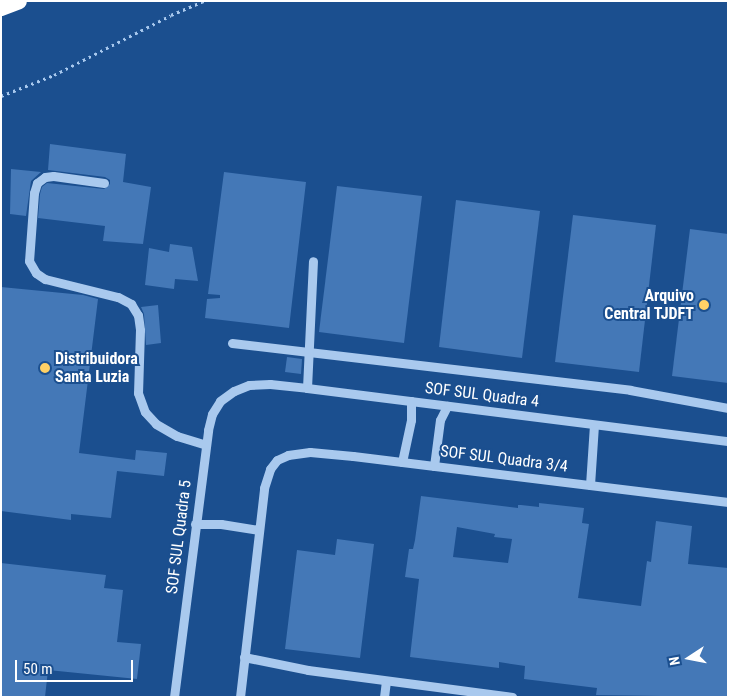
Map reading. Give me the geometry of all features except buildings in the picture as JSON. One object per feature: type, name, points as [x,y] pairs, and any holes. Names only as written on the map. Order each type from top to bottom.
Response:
[{"type":"highway","points":[[1,8],[19,1]]},
{"type":"street","points":[[104,183],[53,176],[45,177],[37,183],[34,193],[29,261],[36,273],[45,279],[118,296],[131,304],[138,315],[140,330],[138,393],[145,412],[156,424],[177,436],[206,445]]},
{"type":"street","points":[[307,388],[313,261]]},
{"type":"street","points":[[232,343],[630,390],[728,408]]},
{"type":"street","name":"SOF SUL Quadra 4","points":[[234,391],[249,385],[270,384],[728,441]]},
{"type":"street","name":"SOF SUL Quadra 5","points":[[174,697],[195,524],[212,414],[220,401],[234,391]]},
{"type":"street","points":[[402,462],[411,420],[411,402]]},
{"type":"street","points":[[434,466],[440,420],[447,406]]},
{"type":"street","points":[[590,485],[594,425]]},
{"type":"street","name":"SOF SUL Quadra 3/4","points":[[259,530],[264,488],[270,469],[276,460],[288,455],[310,452],[728,502]]},
{"type":"street","points":[[195,524],[221,524],[259,530],[240,697]]},
{"type":"street","points":[[244,657],[308,670],[512,697]]},
{"type":"street","points":[[384,697],[386,681]]},
{"type":"path","points":[[1,96],[54,75],[171,15],[204,1]]},
{"type":"place","name":"Arquivo Central TJDFT","points":[[704,305]]},
{"type":"place","name":"Distribuidora Santa Luzia","points":[[45,368]]}]
